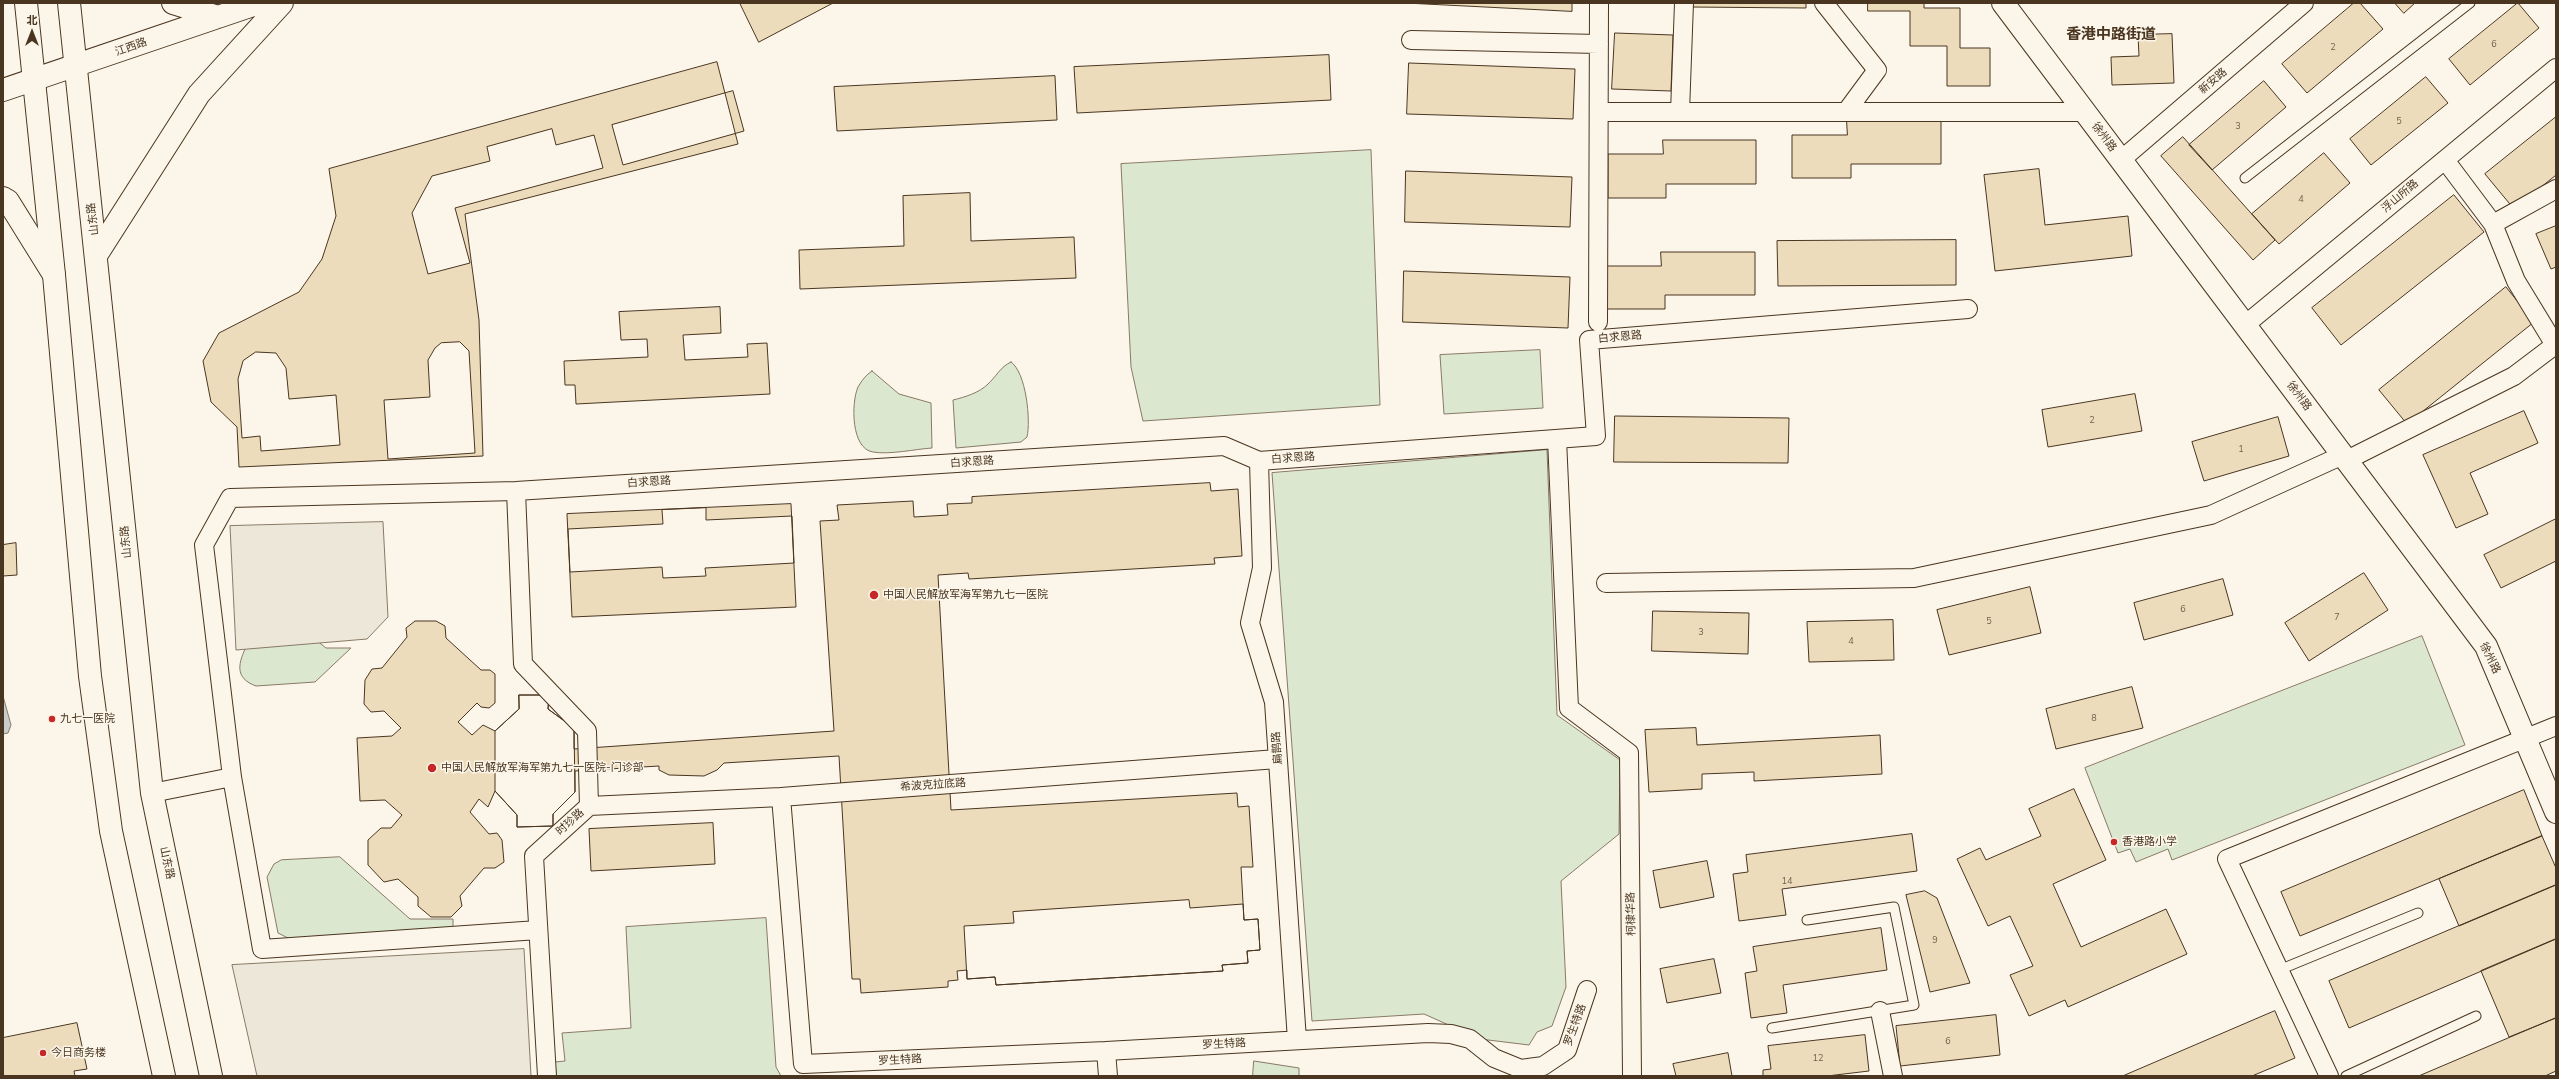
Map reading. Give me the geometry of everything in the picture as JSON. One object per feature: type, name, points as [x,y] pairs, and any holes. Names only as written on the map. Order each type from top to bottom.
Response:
[{"type":"main road","points":[[26,3],[54,275],[90,676],[110,831],[164,1076]]},
{"type":"main road","name":"山东路","points":[[69,3],[97,254],[152,793],[211,1076]]},
{"type":"main road","points":[[173,3],[218,17]]},
{"type":"main road","name":"江西路","points":[[3,90],[259,3]]},
{"type":"main road","points":[[97,254],[199,94],[282,3]]},
{"type":"main road","name":"徐州路","points":[[2004,3],[2486,646],[2556,812]]},
{"type":"main road","points":[[3,198],[8,200],[54,275]]},
{"type":"street","points":[[1598,322],[1599,3]]},
{"type":"street","points":[[1680,112],[1684,3]]},
{"type":"street","points":[[1824,3],[1877,70],[1846,112]]},
{"type":"street","name":"新安路","points":[[2121,160],[2304,3]]},
{"type":"street","points":[[1411,40],[1599,44]]},
{"type":"street","name":"浮山所路","points":[[2245,324],[2556,68]]},
{"type":"street","points":[[1599,112],[2086,112]]},
{"type":"street","points":[[1606,583],[1914,578],[2211,515],[2345,457],[2514,376],[2554,345],[2516,281],[2493,224],[2445,160]]},
{"type":"street","points":[[2493,224],[2556,189]]},
{"type":"street","name":"白求恩路","points":[[232,777],[204,545],[230,498],[516,491],[1224,446],[1259,461],[1596,436],[1589,340],[1968,309]]},
{"type":"street","name":"柯棣华路","points":[[1557,439],[1569,708],[1629,753],[1632,1076]]},
{"type":"street","name":"扁鹊路","points":[[1259,461],[1262,568],[1250,624],[1274,702],[1297,1040]]},
{"type":"street","name":"时珍路","points":[[516,491],[523,664],[587,731],[589,806],[534,856],[547,1076]]},
{"type":"street","points":[[2329,1076],[2227,859],[2556,726]]},
{"type":"street","name":"希波克拉底路","points":[[589,806],[781,797],[1277,759]]},
{"type":"street","points":[[152,793],[232,777],[262,949],[538,930]]},
{"type":"street","name":"罗生特路","points":[[781,797],[803,1064],[1106,1051],[1428,1033],[1451,1034],[1470,1039],[1494,1058],[1521,1069],[1543,1066],[1567,1050],[1587,990]]},
{"type":"street","points":[[1880,1011],[1893,1076]]},
{"type":"street","points":[[1106,1051],[1108,1076]]},
{"type":"lane","points":[[2245,178],[2470,3]]},
{"type":"lane","points":[[1772,1028],[1914,1005],[1894,907],[1807,920]]},
{"type":"lane","points":[[2280,970],[2418,913]]},
{"type":"lane","points":[[2346,1076],[2476,1016]]},
{"type":"green space","points":[[1371,150],[1380,405],[1143,421],[1131,367],[1121,164]]},
{"type":"green space","points":[[1540,350],[1543,408],[1444,414],[1440,355]]},
{"type":"green space","points":[[1011,362],[1016,367],[1024,386],[1028,408],[1027,437],[1021,442],[956,448],[953,400],[980,390],[991,381],[998,372]]},
{"type":"green space","points":[[872,371],[899,394],[931,403],[932,448],[879,453],[866,449],[860,443],[855,424],[854,403],[858,387],[866,376]]},
{"type":"green space","points":[[1547,450],[1557,715],[1620,760],[1619,834],[1561,881],[1566,987],[1552,1026],[1537,1032],[1529,1045],[1480,1039],[1424,1014],[1312,1021],[1272,473]]},
{"type":"green space","points":[[2422,636],[2465,745],[2172,860],[2168,849],[2136,862],[2130,849],[2118,853],[2085,768]]},
{"type":"green space","points":[[316,640],[326,648],[351,648],[315,682],[256,686],[244,679],[241,674],[240,664],[247,645]]},
{"type":"green space","points":[[340,857],[410,919],[453,919],[453,932],[294,941],[278,933],[267,877],[274,864],[281,860]]},
{"type":"green space","points":[[766,918],[776,1067],[781,1076],[556,1076],[555,1062],[565,1061],[562,1033],[631,1028],[626,927]]},
{"type":"green space","points":[[1254,1061],[1299,1068],[1299,1076],[1253,1076]]},
{"type":"shaded area","points":[[383,522],[388,617],[367,639],[236,650],[230,526]]},
{"type":"shaded area","points":[[3,696],[11,725],[8,733],[3,734]]},
{"type":"shaded area","points":[[524,949],[531,1076],[257,1076],[232,965]]},
{"type":"building","points":[[740,3],[833,3],[759,42]]},
{"type":"building","points":[[1406,3],[1572,3],[1572,11]]},
{"type":"building","points":[[1689,3],[1806,3],[1806,8],[1689,7]]},
{"type":"building","points":[[1868,3],[1924,3],[1924,8],[1960,8],[1960,48],[1990,48],[1990,86],[1947,86],[1947,46],[1910,46],[1910,11],[1868,11]]},
{"type":"building","points":[[2354,3],[2360,3],[2383,29],[2307,93],[2282,64]]},
{"type":"building","points":[[2395,3],[2415,3],[2404,13]]},
{"type":"building","points":[[2518,3],[2539,28],[2470,85],[2449,59]]},
{"type":"building","points":[[1615,33],[1673,35],[1671,91],[1612,89]]},
{"type":"building","points":[[2172,34],[2174,83],[2112,85],[2111,57],[2139,56],[2138,35]]},
{"type":"building","points":[[1329,55],[1331,100],[1077,113],[1074,67]]},
{"type":"building","points":[[717,62],[738,144],[465,214],[479,320],[483,456],[239,467],[237,427],[211,402],[203,361],[219,333],[299,292],[322,259],[336,216],[329,169]]},
{"type":"building","points":[[1409,63],[1575,69],[1573,119],[1407,114]]},
{"type":"building","points":[[1055,76],[1057,120],[837,131],[834,87]]},
{"type":"building","points":[[2426,77],[2448,103],[2371,165],[2350,139]]},
{"type":"building","points":[[2264,81],[2286,107],[2212,170],[2189,145]]},
{"type":"building","points":[[733,91],[744,131],[623,165],[612,125]]},
{"type":"building","points":[[2556,117],[2556,175],[2514,209],[2485,174]]},
{"type":"building","points":[[1847,121],[1941,121],[1941,164],[1851,164],[1851,178],[1792,178],[1792,135],[1847,135]]},
{"type":"building","points":[[552,129],[556,145],[594,135],[603,168],[455,208],[470,263],[428,274],[412,213],[432,176],[490,161],[487,147]]},
{"type":"building","points":[[2183,137],[2275,240],[2253,260],[2161,156]]},
{"type":"building","points":[[1663,140],[1756,140],[1756,184],[1666,184],[1666,198],[1608,198],[1608,154],[1663,154]]},
{"type":"building","points":[[2324,153],[2350,183],[2279,244],[2252,214]]},
{"type":"building","points":[[2039,169],[2045,225],[2128,216],[2132,256],[1995,271],[1984,175]]},
{"type":"building","points":[[1406,171],[1572,177],[1570,227],[1405,222]]},
{"type":"building","points":[[970,193],[971,241],[1074,237],[1076,278],[800,289],[799,250],[904,246],[903,196]]},
{"type":"building","points":[[2454,195],[2484,232],[2341,345],[2312,308]]},
{"type":"building","points":[[2556,226],[2556,267],[2551,269],[2536,234]]},
{"type":"building","points":[[1956,240],[1956,285],[1778,286],[1777,241]]},
{"type":"building","points":[[1661,252],[1755,252],[1755,295],[1665,295],[1665,309],[1606,309],[1607,266],[1661,266]]},
{"type":"building","points":[[1404,271],[1570,277],[1568,328],[1403,322]]},
{"type":"building","points":[[2506,287],[2534,322],[2407,424],[2379,390]]},
{"type":"building","points":[[720,307],[721,333],[683,335],[685,360],[748,357],[747,344],[767,343],[770,394],[576,404],[575,385],[565,385],[564,361],[648,357],[647,339],[621,340],[619,312]]},
{"type":"building","points":[[460,342],[469,351],[475,453],[388,459],[384,400],[430,397],[428,360],[435,348],[441,343]]},
{"type":"building","points":[[256,352],[276,353],[286,368],[289,399],[336,395],[340,445],[261,451],[260,436],[242,438],[238,379],[243,361]]},
{"type":"building","points":[[2135,394],[2142,431],[2048,447],[2042,410]]},
{"type":"building","points":[[2524,411],[2538,443],[2470,473],[2488,514],[2456,528],[2423,455]]},
{"type":"building","points":[[1615,416],[1789,418],[1788,463],[1614,462]]},
{"type":"building","points":[[2278,417],[2289,456],[2204,481],[2192,442]]},
{"type":"building","points":[[1210,483],[1211,491],[1238,489],[1242,556],[1214,558],[1215,564],[969,579],[968,573],[938,575],[951,810],[1237,793],[1238,807],[1249,806],[1253,867],[1241,867],[1244,920],[1258,919],[1260,950],[1247,951],[1248,963],[1222,965],[1223,971],[996,985],[995,977],[967,979],[967,970],[957,971],[958,980],[948,981],[948,987],[861,993],[860,979],[852,979],[839,756],[724,763],[717,770],[704,776],[669,775],[659,770],[659,766],[575,771],[575,792],[553,814],[553,826],[517,827],[517,815],[495,791],[488,807],[479,799],[470,812],[489,834],[497,833],[502,840],[504,862],[495,868],[484,868],[460,896],[462,906],[451,917],[431,917],[418,906],[418,897],[398,879],[384,882],[368,865],[368,840],[381,828],[391,828],[402,815],[385,800],[360,801],[357,738],[392,736],[401,728],[384,711],[371,712],[364,704],[365,680],[372,669],[382,668],[407,637],[406,628],[415,621],[436,621],[445,626],[446,638],[481,670],[490,670],[495,674],[495,703],[489,708],[481,707],[477,703],[458,722],[472,735],[483,725],[495,731],[519,709],[519,695],[549,695],[548,709],[574,728],[574,749],[834,731],[820,521],[839,520],[837,505],[913,501],[914,517],[948,515],[947,504],[972,503],[972,497]]},
{"type":"building","points":[[791,504],[796,607],[572,617],[567,514]]},
{"type":"building","points":[[706,508],[706,520],[792,516],[794,563],[705,568],[706,576],[663,578],[662,567],[570,572],[568,529],[663,524],[662,510]]},
{"type":"building","points":[[2556,519],[2556,561],[2501,588],[2484,555]]},
{"type":"building","points":[[16,543],[17,575],[3,576],[3,545]]},
{"type":"building","points":[[2364,573],[2388,610],[2309,661],[2285,623]]},
{"type":"building","points":[[2223,579],[2233,615],[2144,640],[2134,603]]},
{"type":"building","points":[[2030,587],[2041,633],[1949,655],[1937,610]]},
{"type":"building","points":[[1653,611],[1749,613],[1748,654],[1652,651]]},
{"type":"building","points":[[1893,620],[1894,660],[1809,662],[1807,622]]},
{"type":"building","points":[[2132,687],[2143,728],[2056,749],[2046,709]]},
{"type":"building","points":[[519,695],[549,695],[548,709],[574,728],[575,792],[553,814],[553,826],[517,827],[517,815],[495,791],[495,731],[519,709]]},
{"type":"building","points":[[1696,728],[1697,745],[1880,735],[1882,774],[1754,781],[1754,772],[1702,774],[1702,789],[1649,792],[1645,730]]},
{"type":"building","points":[[2074,789],[2106,860],[2053,884],[2081,947],[2166,909],[2187,954],[2068,1007],[2065,1000],[2029,1016],[2010,975],[2033,966],[2010,916],[1988,926],[1957,859],[1980,848],[1986,860],[2041,836],[2029,809]]},
{"type":"building","points":[[2524,790],[2542,836],[2300,936],[2281,892]]},
{"type":"building","points":[[713,823],[715,864],[591,871],[589,829]]},
{"type":"building","points":[[1912,834],[1917,871],[1782,889],[1786,915],[1739,921],[1733,874],[1748,872],[1746,855]]},
{"type":"building","points":[[2542,836],[2556,868],[2556,885],[2459,926],[2439,879]]},
{"type":"building","points":[[1707,861],[1714,897],[1660,908],[1653,871]]},
{"type":"building","points":[[2556,885],[2556,939],[2349,1028],[2329,981]]},
{"type":"building","points":[[1925,891],[1937,898],[1970,983],[1930,992],[1906,895]]},
{"type":"building","points":[[1189,900],[1190,908],[1243,904],[1244,920],[1258,919],[1260,950],[1247,951],[1248,963],[1222,965],[1223,971],[996,985],[995,977],[967,979],[964,926],[1014,923],[1013,912]]},
{"type":"building","points":[[1881,928],[1887,970],[1783,985],[1787,1013],[1751,1018],[1745,973],[1757,971],[1753,947]]},
{"type":"building","points":[[2556,939],[2556,1018],[2509,1037],[2481,971]]},
{"type":"building","points":[[1714,959],[1721,993],[1667,1003],[1660,969]]},
{"type":"building","points":[[2275,1011],[2295,1058],[2252,1076],[2123,1076]]},
{"type":"building","points":[[1996,1015],[2000,1055],[1900,1066],[1896,1026]]},
{"type":"building","points":[[2556,1018],[2556,1071],[2545,1076],[2419,1076]]},
{"type":"building","name":"今日商务楼","points":[[77,1023],[87,1069],[74,1071],[75,1076],[3,1076],[3,1038]]},
{"type":"building","points":[[1865,1035],[1869,1071],[1827,1076],[1763,1076],[1763,1070],[1771,1069],[1768,1046]]},
{"type":"building","points":[[1728,1053],[1732,1076],[1676,1076],[1673,1064]]},
{"type":"place","name":"中国人民解放军海军第九七一医院","points":[[874,595]]},
{"type":"place","name":"九七一医院","points":[[52,719]]},
{"type":"place","name":"中国人民解放军海军第九七一医院-门诊部","points":[[432,768]]},
{"type":"place","name":"香港路小学","points":[[2114,842]]},
{"type":"place","name":"今日商务楼","points":[[43,1053]]},
{"type":"district","name":"香港中路街道","points":[[2111,34]]}]
